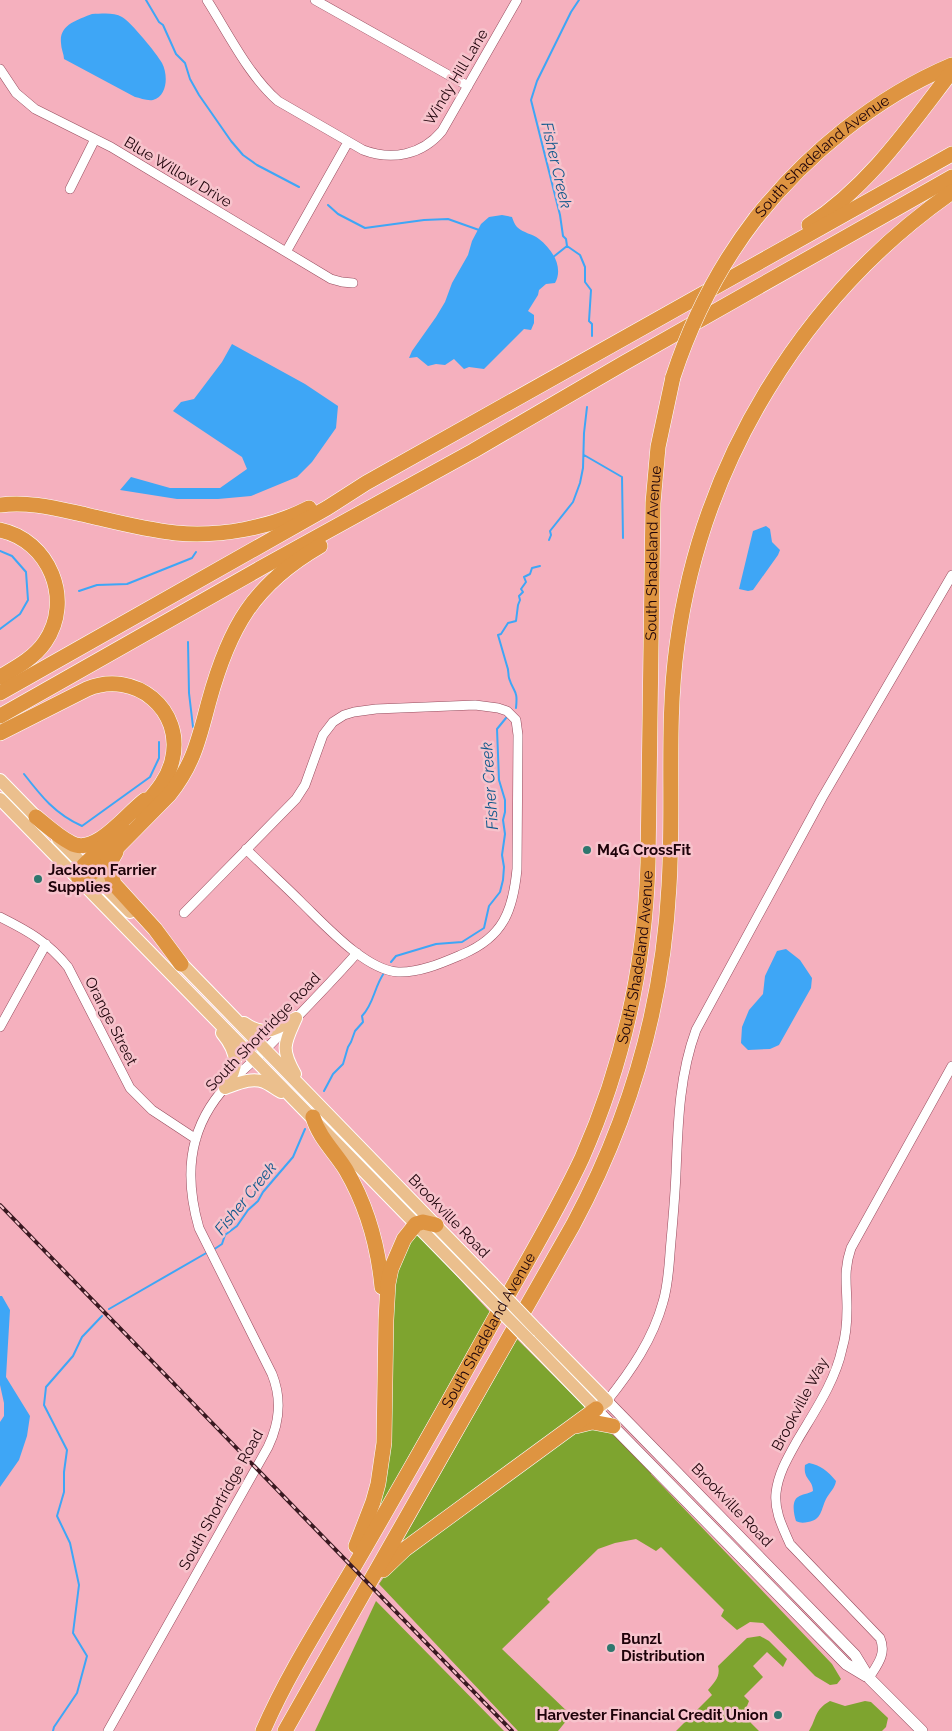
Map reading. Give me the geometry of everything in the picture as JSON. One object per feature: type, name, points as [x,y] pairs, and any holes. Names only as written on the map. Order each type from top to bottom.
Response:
[{"type":"highway","name":"South Shadeland Avenue","points":[[263,1731],[290,1677],[447,1405],[559,1203],[591,1134],[618,1056],[637,974],[647,892],[653,503],[658,447],[673,377],[690,330],[726,260],[756,218],[790,178],[824,146],[873,110],[915,83],[952,65]]},
{"type":"highway","points":[[746,269],[820,218],[856,188],[888,154],[952,71]]},
{"type":"highway","points":[[0,693],[327,508],[366,484],[952,154]]},
{"type":"highway","points":[[0,716],[277,559],[473,451],[952,177]]},
{"type":"highway","name":"South Shadeland Avenue","points":[[285,1731],[573,1225],[606,1159],[632,1090],[649,1031],[662,959],[667,916],[670,873],[672,699],[680,624],[699,542],[726,469],[748,422],[774,378],[824,310],[876,254],[910,224],[952,192]]},
{"type":"highway","points":[[0,505],[43,506],[176,533],[222,533],[282,520],[366,484]]},
{"type":"highway","points":[[85,872],[119,846],[169,795],[187,769],[194,753],[216,674],[228,643],[241,617],[258,595],[294,562],[367,518],[413,484]]},
{"type":"highway","points":[[0,530],[12,533],[27,541],[40,554],[52,574],[57,599],[57,610],[52,628],[42,646],[30,658],[0,677]]},
{"type":"highway","points":[[0,733],[93,687],[114,683],[137,689],[158,704],[167,717],[173,732],[174,746],[168,775],[158,790],[85,872]]},
{"type":"highway","points":[[36,817],[71,844],[78,846],[90,845],[98,841],[134,808],[158,790]]},
{"type":"highway","points":[[119,846],[110,864],[111,877],[114,884],[155,929],[181,964]]},
{"type":"highway","points":[[313,1117],[316,1129],[353,1182],[366,1212],[373,1232],[378,1259],[386,1320]]},
{"type":"highway","points":[[326,1613],[363,1530],[378,1484],[384,1443],[388,1284],[393,1261],[404,1239],[416,1224],[423,1222],[436,1225]]},
{"type":"highway","points":[[349,1618],[382,1571],[405,1549],[602,1405]]},
{"type":"highway","points":[[573,1427],[592,1422],[613,1426]]},
{"type":"main road","name":"Brookville Road","points":[[0,780],[36,817],[209,1011],[303,1088],[537,1330],[602,1405],[613,1426],[846,1664],[869,1678]]},
{"type":"main road","name":"Brookville Road","points":[[0,799],[85,872],[181,964],[230,1014],[291,1096],[530,1341],[602,1405],[855,1655],[869,1678],[922,1731]]},
{"type":"main road","points":[[209,1011],[228,1040],[235,1057],[233,1072],[225,1088]]},
{"type":"main road","points":[[230,1014],[250,1028],[262,1032],[273,1030],[296,1018]]},
{"type":"main road","points":[[296,1018],[286,1044],[286,1054],[288,1063],[303,1088]]},
{"type":"main road","points":[[225,1088],[249,1080],[259,1080],[291,1096]]},
{"type":"street","name":"Windy Hill Lane","points":[[207,0],[255,76],[269,93],[283,105],[348,142],[370,153],[385,156],[401,155],[416,151],[431,142],[442,131],[517,0]]},
{"type":"street","points":[[315,0],[468,86]]},
{"type":"street","name":"Blue Willow Drive","points":[[0,69],[16,93],[30,106],[47,117],[94,139],[331,278],[342,282],[354,283]]},
{"type":"street","points":[[70,189],[94,139]]},
{"type":"street","points":[[286,252],[348,142]]},
{"type":"street","points":[[602,1405],[627,1375],[645,1347],[657,1323],[664,1301],[669,1268],[682,1083],[689,1050],[696,1030],[822,798],[952,574]]},
{"type":"street","points":[[184,913],[246,849],[300,795],[320,741],[332,724],[347,714],[376,709],[475,705],[502,708],[516,720],[518,729],[516,869],[513,896],[502,924],[489,940],[477,948],[446,962],[414,970],[392,971],[357,953],[341,940],[246,849]]},
{"type":"street","name":"Orange Street","points":[[0,916],[31,933],[46,944],[68,967],[130,1088],[152,1110],[196,1139]]},
{"type":"street","points":[[0,1027],[46,944]]},
{"type":"street","name":"South Shortridge Road","points":[[108,1731],[268,1447],[278,1422],[278,1396],[272,1374],[204,1240],[192,1205],[190,1182],[196,1139],[206,1115],[225,1088],[296,1018],[357,953]]},
{"type":"street","name":"Brookville Way","points":[[869,1678],[882,1654],[883,1646],[880,1638],[790,1544],[782,1526],[775,1494],[786,1461],[830,1383],[840,1359],[846,1327],[845,1278],[851,1248],[952,1066]]},
{"type":"green space","points":[[418,1234],[490,1312],[370,1525],[395,1275],[411,1239]]},
{"type":"green space","points":[[517,1339],[587,1409],[398,1549]]},
{"type":"green space","points":[[584,1429],[606,1430],[616,1437],[651,1471],[651,1474],[832,1664],[841,1679],[837,1684],[830,1685],[815,1676],[763,1623],[750,1622],[737,1630],[721,1616],[724,1610],[661,1547],[656,1551],[636,1539],[598,1549],[547,1599],[550,1602],[502,1649],[571,1715],[558,1731],[518,1731],[379,1584],[386,1574],[404,1557],[576,1431]]},
{"type":"green space","points":[[376,1601],[504,1731],[315,1731]]},
{"type":"green space","points":[[760,1636],[769,1641],[787,1659],[783,1667],[767,1652],[753,1666],[763,1677],[744,1696],[749,1701],[745,1711],[750,1722],[759,1731],[676,1731],[712,1695],[708,1690],[718,1676],[718,1666],[747,1638]]},
{"type":"green space","points":[[830,1701],[845,1706],[865,1701],[871,1702],[888,1718],[886,1727],[882,1731],[809,1731],[818,1711]]},
{"type":"water","points":[[92,14],[119,15],[150,46],[162,63],[166,78],[162,94],[158,98],[146,100],[135,97],[64,59],[61,37],[66,27]]},
{"type":"water","points":[[502,215],[512,217],[519,229],[537,237],[544,243],[552,253],[557,265],[558,271],[555,283],[546,284],[539,290],[528,311],[534,315],[534,323],[531,330],[524,329],[484,369],[469,367],[464,369],[454,359],[445,365],[436,364],[428,366],[417,357],[409,358],[445,302],[452,283],[468,255],[472,241],[481,224],[489,217]]},
{"type":"water","points":[[232,344],[305,384],[338,406],[336,428],[312,462],[297,477],[251,496],[218,499],[177,499],[120,490],[131,477],[170,488],[220,488],[247,469],[242,457],[173,411],[181,402],[194,399],[222,362]]},
{"type":"water","points":[[766,526],[770,529],[772,542],[780,550],[778,555],[753,590],[739,589],[753,531]]},
{"type":"water","points":[[786,949],[800,960],[812,978],[811,988],[779,1045],[770,1049],[748,1050],[741,1043],[742,1027],[749,1010],[763,994],[765,976],[777,951]]},
{"type":"water","points":[[0,1296],[2,1296],[10,1310],[6,1377],[30,1416],[27,1436],[19,1460],[0,1487],[0,1422],[4,1416],[4,1403],[0,1385]]},
{"type":"water","points":[[809,1463],[824,1469],[836,1481],[819,1516],[813,1521],[805,1523],[796,1521],[794,1502],[801,1495],[813,1491],[813,1487],[805,1474],[805,1465]]},
{"type":"waterway","points":[[146,0],[159,22],[163,25],[176,54],[185,63],[190,79],[199,95],[231,141],[243,155],[257,165],[299,187]]},
{"type":"waterway","name":"Fisher Creek","points":[[579,0],[571,12],[537,81],[531,100],[560,215],[563,236],[566,239],[567,246],[580,255],[585,267],[585,282],[591,290],[589,321],[592,324],[592,336]]},
{"type":"waterway","points":[[328,205],[338,214],[365,228],[424,220],[448,219],[479,230]]},
{"type":"waterway","points":[[552,258],[567,246]]},
{"type":"waterway","name":"Fisher Creek","points":[[549,540],[550,531],[573,502],[580,483],[583,468],[587,407]]},
{"type":"waterway","points":[[584,455],[622,477],[623,538]]},
{"type":"waterway","points":[[0,551],[12,556],[26,572],[28,600],[20,614],[0,629]]},
{"type":"waterway","points":[[79,591],[97,585],[127,584],[192,558],[196,552]]},
{"type":"waterway","name":"Fisher Creek","points":[[516,708],[516,694],[509,678],[508,668],[498,635],[501,634],[508,623],[516,621],[519,596],[523,592],[521,589],[526,582],[524,577],[530,574],[532,568],[540,566]]},
{"type":"waterway","points":[[188,642],[189,693],[193,727]]},
{"type":"waterway","name":"Fisher Creek","points":[[391,962],[396,956],[436,944],[462,942],[484,928],[489,906],[500,892],[503,880],[504,867],[502,855],[505,834],[503,820],[505,800],[499,780],[497,729],[506,718]]},
{"type":"waterway","points":[[24,774],[56,810],[82,826],[150,777],[159,758],[159,742]]},
{"type":"waterway","name":"Fisher Creek","points":[[324,1091],[333,1074],[343,1064],[355,1031],[363,1022],[362,1016],[369,1006],[384,973]]},
{"type":"waterway","name":"Fisher Creek","points":[[213,1250],[222,1244],[225,1235],[237,1226],[248,1210],[258,1201],[263,1192],[293,1157],[305,1129]]},
{"type":"waterway","name":"Fisher Creek","points":[[109,1309],[208,1252]]},
{"type":"waterway","name":"Fisher Creek","points":[[53,1731],[77,1693],[87,1656],[73,1633],[79,1585],[70,1543],[57,1516],[64,1492],[67,1450],[44,1405],[46,1387],[73,1356],[82,1337],[102,1316]]},
{"type":"railway","points":[[0,1205],[512,1731]]},
{"type":"place","name":"M4G CrossFit","points":[[587,850]]},
{"type":"place","name":"Jackson Farrier Supplies","points":[[38,879]]},
{"type":"place","name":"Bunzl Distribution","points":[[611,1648]]},
{"type":"place","name":"Harvester Financial Credit Union","points":[[778,1715]]}]
